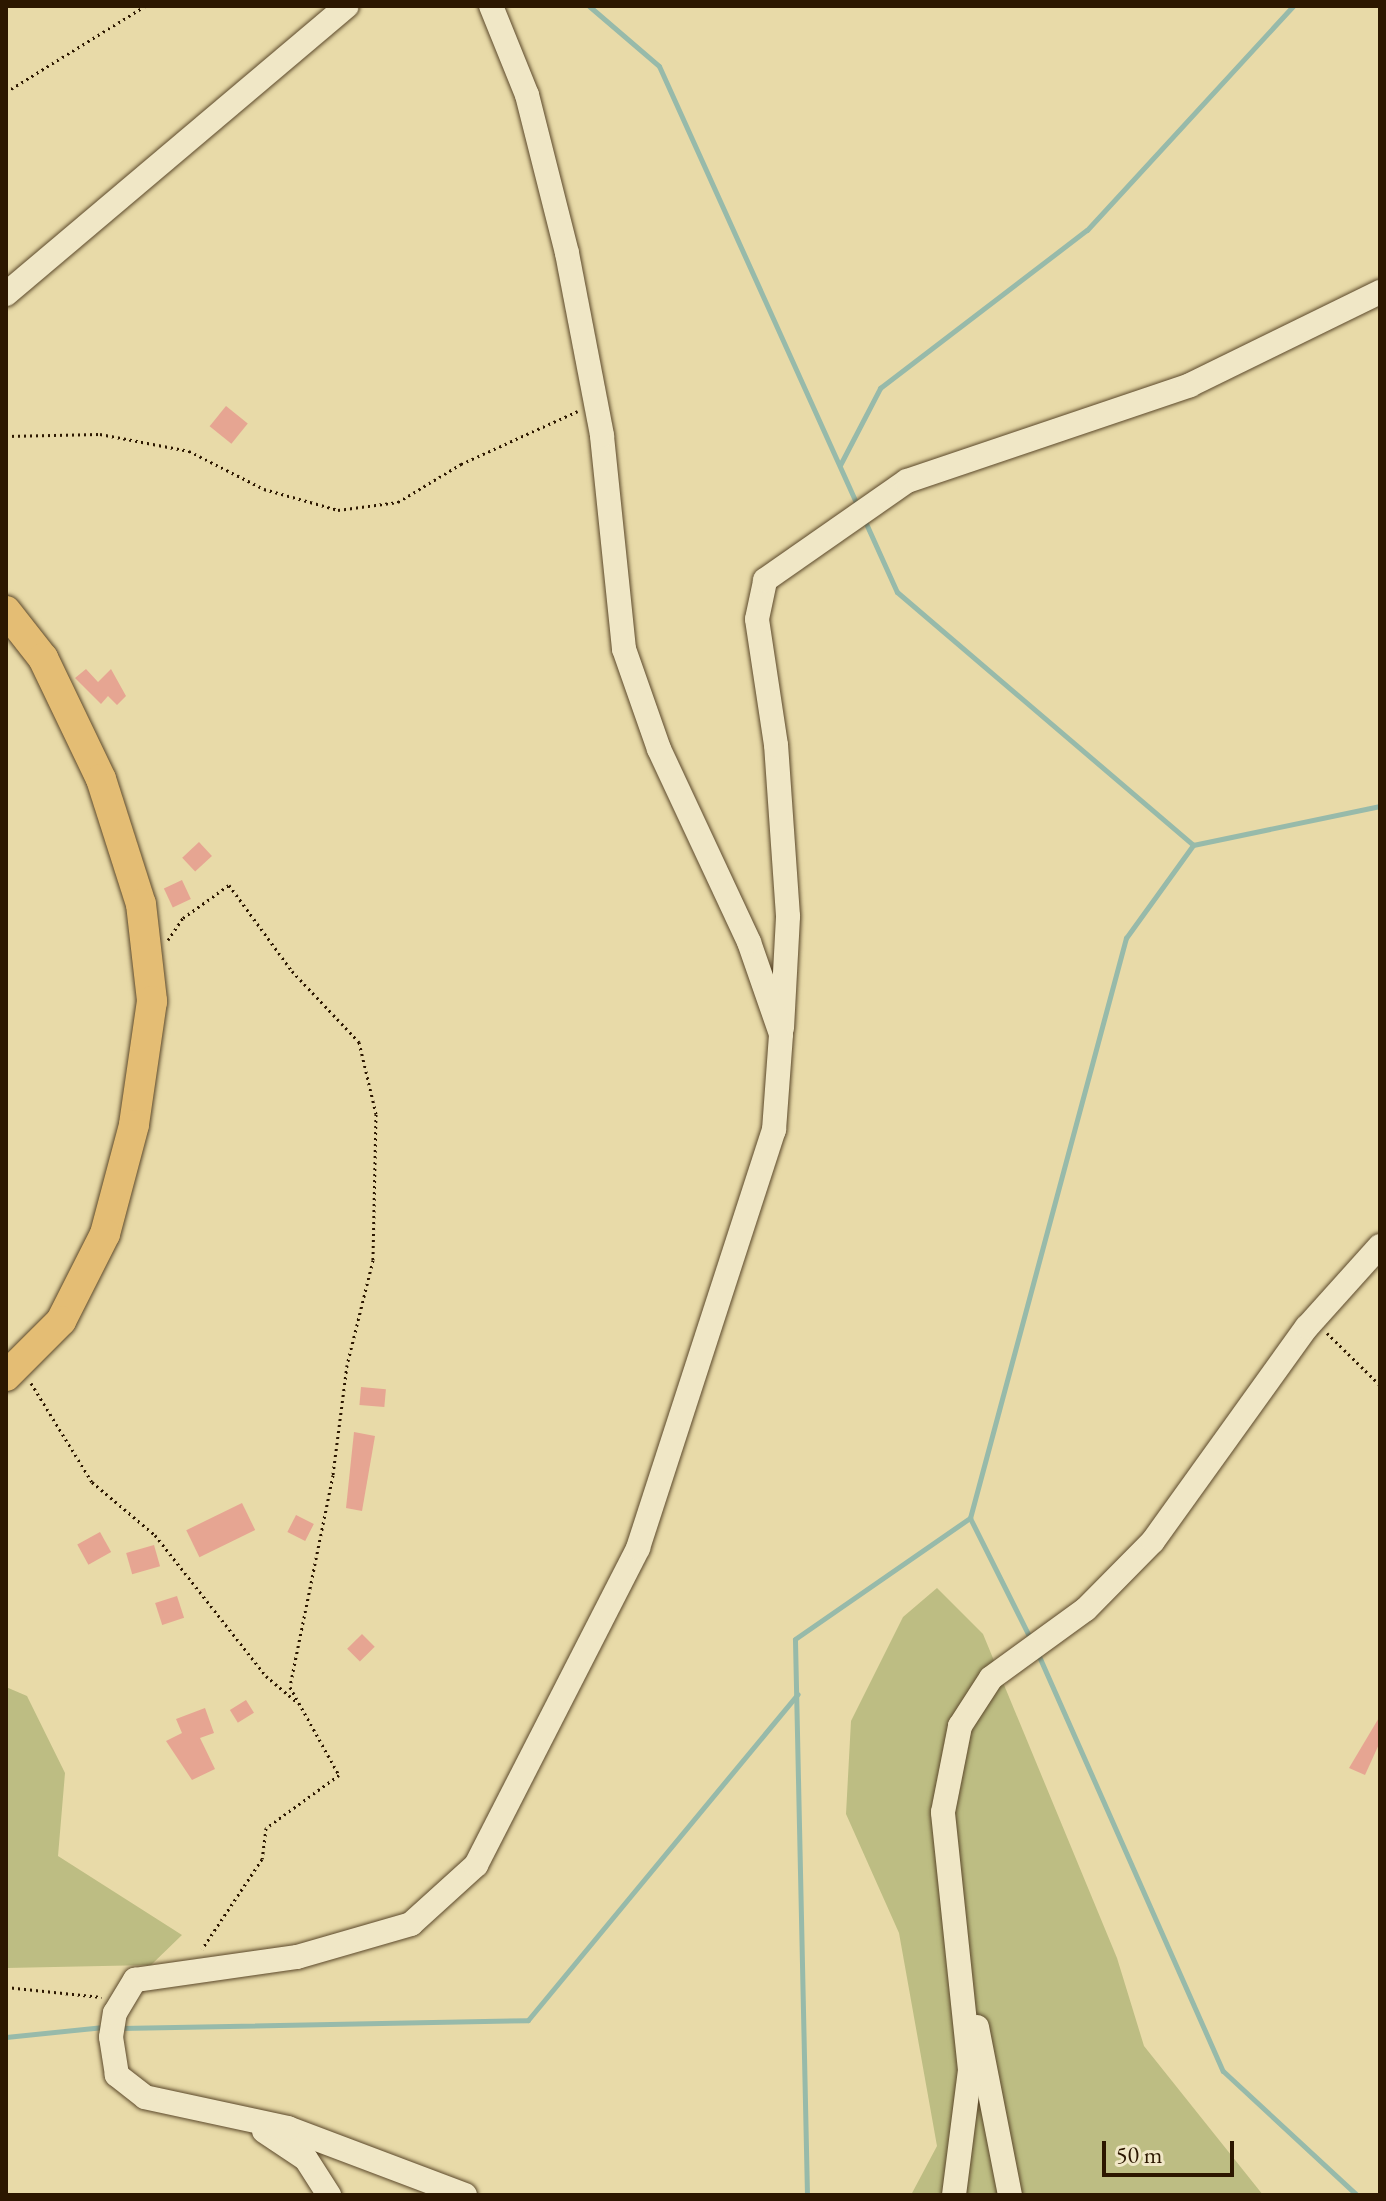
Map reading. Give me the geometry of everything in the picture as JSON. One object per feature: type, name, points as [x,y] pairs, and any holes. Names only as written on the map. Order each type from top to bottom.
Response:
[{"type":"main road","points":[[6,611],[43,658],[101,779],[141,904],[150,966],[146,1061],[109,1221],[61,1321],[13,1371]]},
{"type":"street","points":[[6,294],[347,6]]},
{"type":"street","points":[[491,6],[543,152],[596,403],[624,649],[659,749],[749,942],[781,1034]]},
{"type":"street","points":[[465,2195],[401,2166],[226,2112],[145,2097],[122,2084],[111,2037],[121,2000],[147,1974],[333,1949],[411,1924],[476,1865],[638,1548],[774,1130],[788,916],[776,745],[757,619],[765,580],[907,481],[1190,385],[1380,292]]},
{"type":"street","points":[[1010,2195],[994,2088],[966,1994],[951,1910],[948,1773],[960,1726],[980,1690],[1034,1644],[1086,1609],[1153,1541],[1313,1318],[1380,1246]]},
{"type":"street","points":[[954,2195],[968,2116],[966,1994]]},
{"type":"street","points":[[226,2112],[286,2141],[329,2195]]},
{"type":"path","points":[[6,92],[145,6]]},
{"type":"path","points":[[6,436],[100,434],[189,451],[264,489],[338,510],[398,502],[461,464],[596,403]]},
{"type":"path","points":[[150,966],[183,918],[229,885],[292,971],[359,1042],[376,1114],[373,1260],[290,1687],[339,1775],[266,1828],[262,1859],[188,1970]]},
{"type":"path","points":[[1313,1318],[1380,1385]]},
{"type":"path","points":[[13,1371],[92,1482],[155,1535],[266,1676],[300,1705]]},
{"type":"path","points":[[6,1987],[121,2000]]},
{"type":"green space","points":[[937,1588],[983,1634],[1117,1958],[1144,2046],[1263,2195],[911,2195],[937,2146],[899,1933],[846,1814],[851,1721],[903,1617]]},
{"type":"green space","points":[[6,1687],[27,1696],[65,1773],[58,1856],[182,1935],[151,1965],[6,1968]]},
{"type":"building","points":[[226,406],[248,424],[231,444],[210,426]]},
{"type":"building","points":[[86,669],[98,682],[111,669],[126,696],[117,705],[108,696],[101,704],[75,678]]},
{"type":"building","points":[[199,842],[212,856],[195,872],[182,858]]},
{"type":"building","points":[[182,880],[191,899],[173,907],[164,888]]},
{"type":"building","points":[[361,1387],[386,1389],[384,1407],[359,1405]]},
{"type":"building","points":[[354,1432],[375,1436],[362,1511],[346,1508]]},
{"type":"building","points":[[242,1503],[255,1530],[199,1557],[186,1530]]},
{"type":"building","points":[[296,1515],[314,1524],[305,1541],[287,1532]]},
{"type":"building","points":[[100,1532],[111,1552],[88,1565],[77,1545]]},
{"type":"building","points":[[154,1545],[160,1566],[132,1574],[126,1553]]},
{"type":"building","points":[[177,1596],[184,1618],[162,1625],[155,1603]]},
{"type":"building","points":[[362,1634],[375,1647],[360,1662],[347,1649]]},
{"type":"building","points":[[246,1700],[254,1713],[238,1723],[230,1710]]},
{"type":"building","points":[[205,1708],[214,1733],[200,1738],[215,1769],[192,1780],[166,1741],[182,1733],[176,1719]]},
{"type":"building","points":[[1380,1716],[1380,1742],[1365,1775],[1349,1768]]},
{"type":"waterway","points":[[589,6],[659,66],[858,506]]},
{"type":"waterway","points":[[840,465],[880,388],[1087,230],[1293,6]]},
{"type":"waterway","points":[[864,519],[897,592],[1193,845]]},
{"type":"waterway","points":[[807,2195],[795,1639],[970,1518],[1126,938],[1193,845],[1380,806]]},
{"type":"waterway","points":[[970,1518],[1032,1642]]},
{"type":"waterway","points":[[1038,1654],[1223,2071],[1357,2195]]},
{"type":"waterway","points":[[121,2028],[528,2020],[798,1694]]},
{"type":"waterway","points":[[6,2037],[103,2027]]}]
